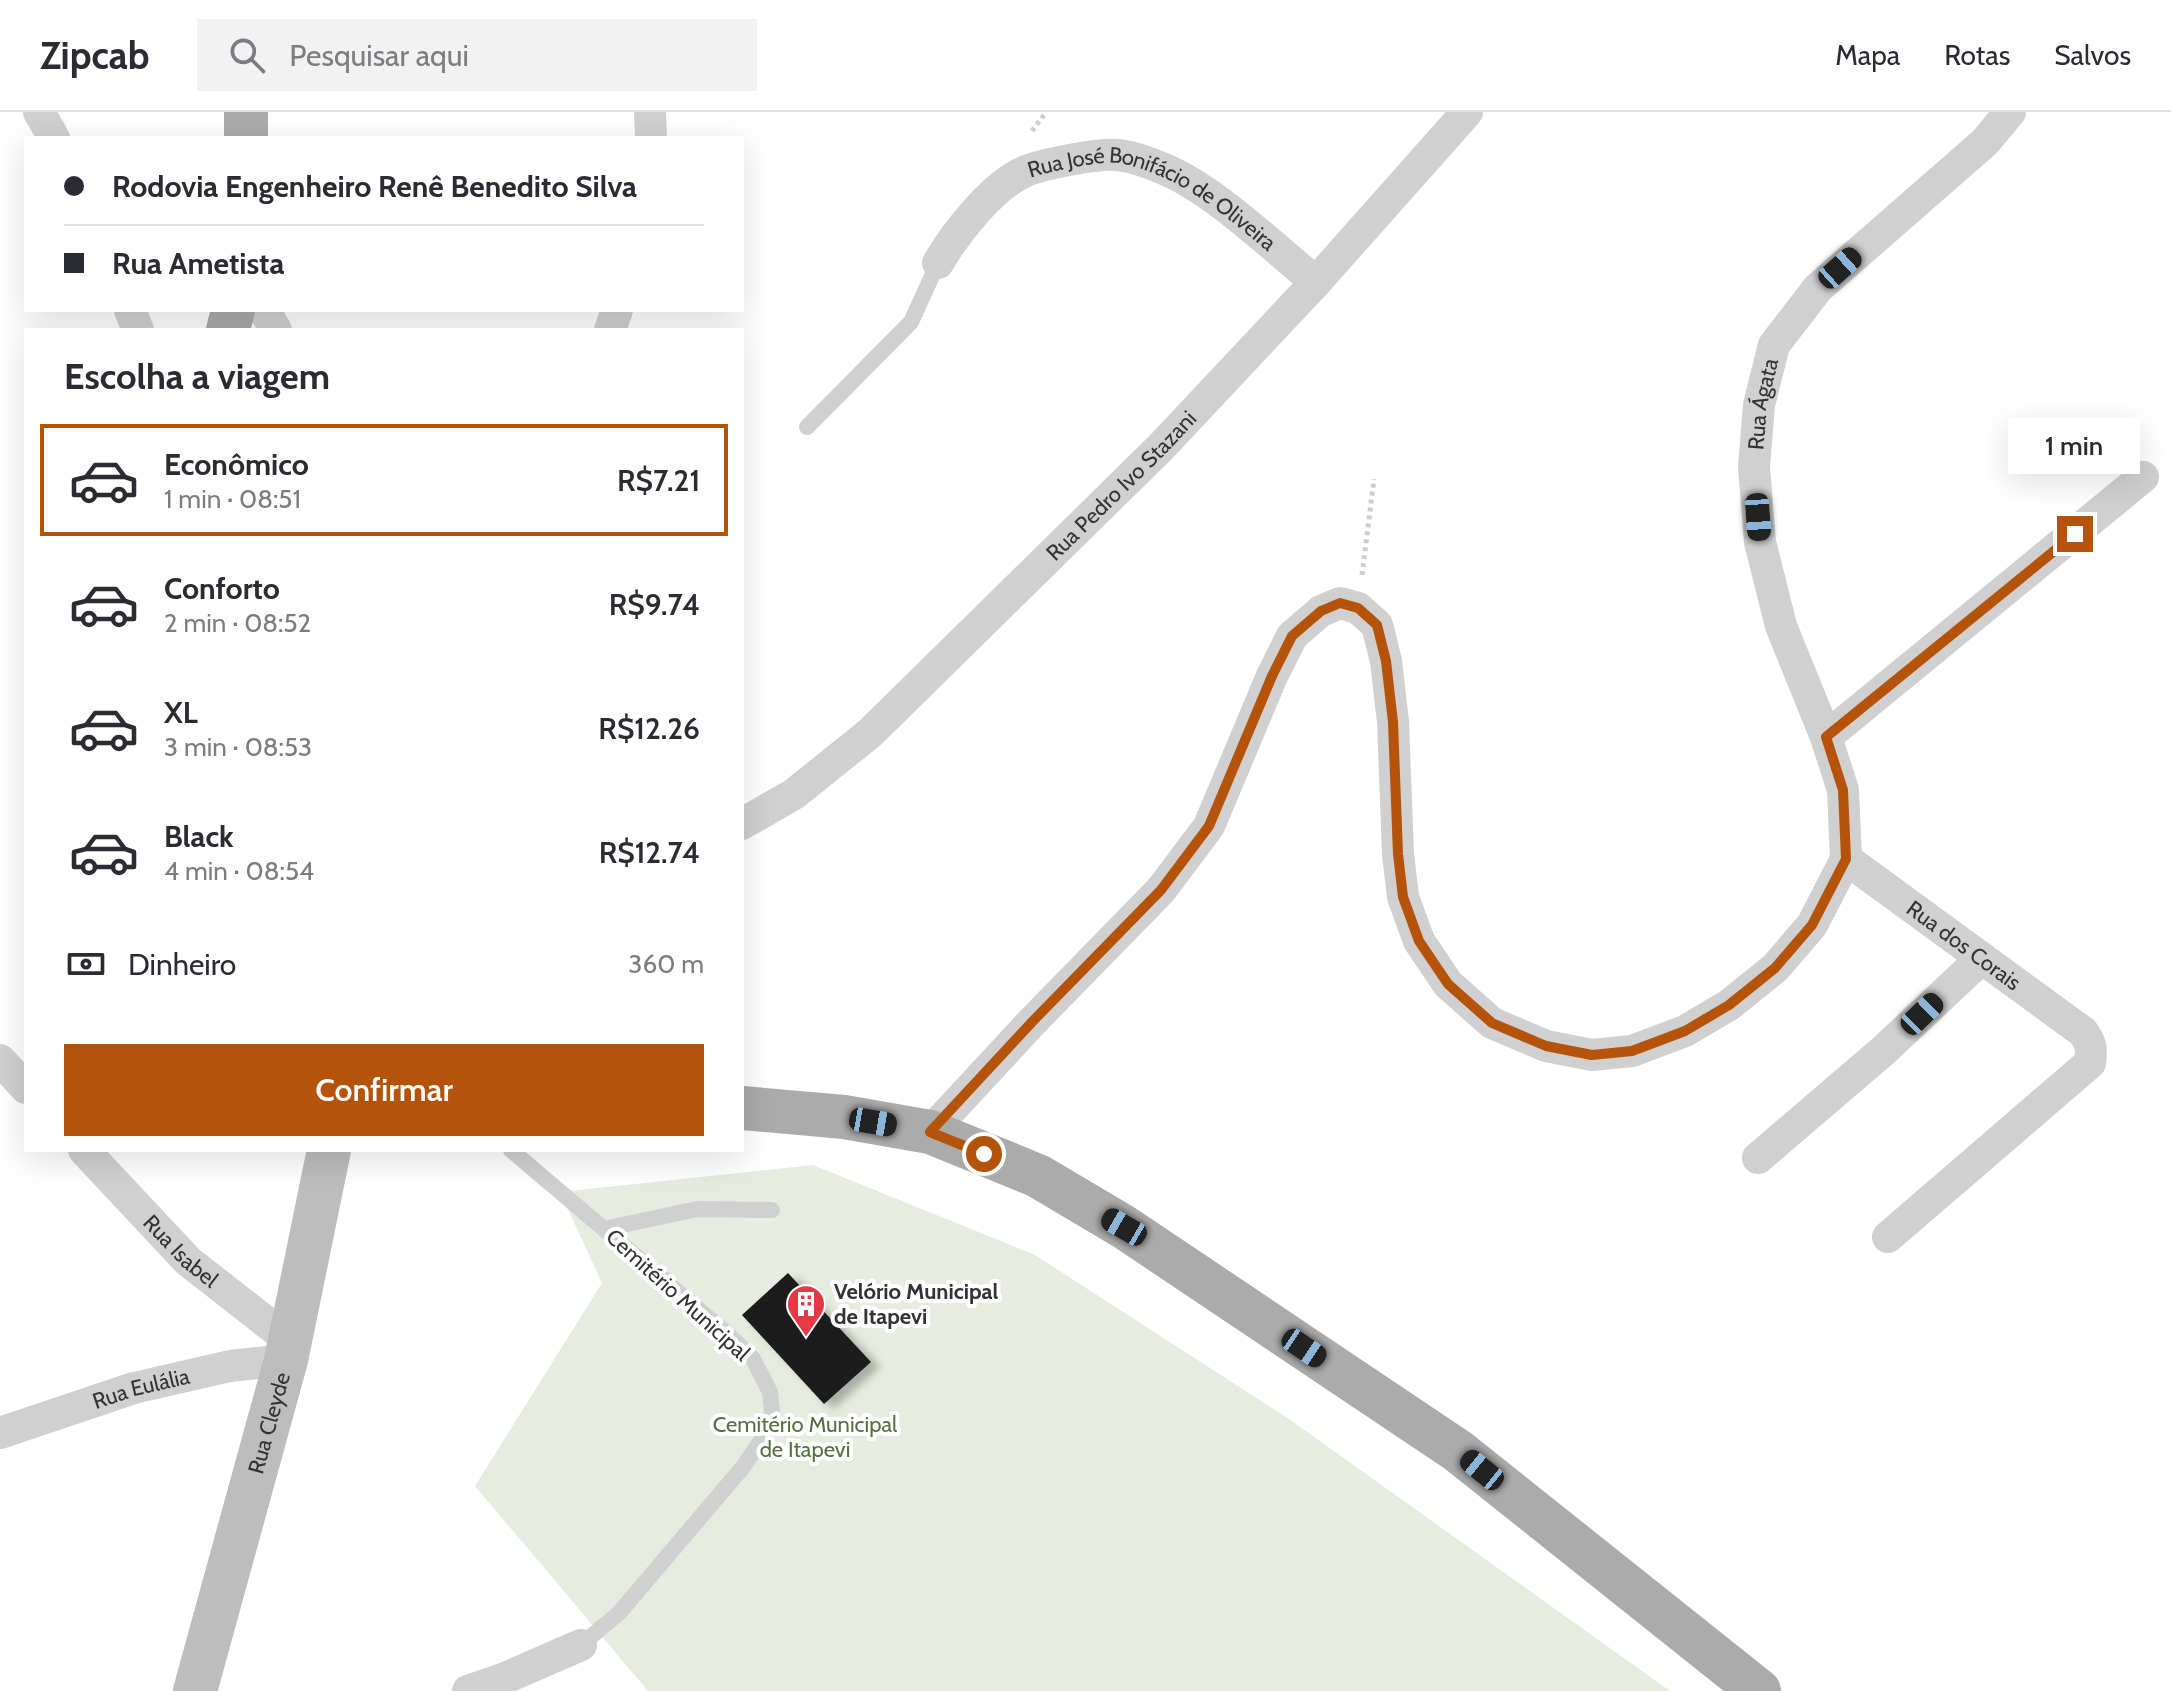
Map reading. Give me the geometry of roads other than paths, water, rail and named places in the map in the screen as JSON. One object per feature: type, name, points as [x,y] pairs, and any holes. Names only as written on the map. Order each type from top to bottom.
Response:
[{"type":"main road","points":[[246,112],[246,136]]},
{"type":"main road","points":[[744,1108],[844,1117],[930,1132],[1038,1176],[1124,1227],[1458,1451],[1759,1691]]},
{"type":"street","points":[[39,112],[53,136]]},
{"type":"street","points":[[650,112],[651,136]]},
{"type":"street","name":"Rua Pedro Ivo Stazani","points":[[744,823],[794,794],[870,733],[1161,447],[1316,282],[1467,112]]},
{"type":"street","name":"Rua Ágata","points":[[1826,737],[1781,626],[1760,542],[1755,451],[1759,405],[1774,345],[1818,288],[1985,142],[2010,112]]},
{"type":"street","name":"Rua José Bonifácio de Oliveira","points":[[938,263],[951,241],[987,199],[1025,172],[1071,160],[1116,154],[1165,169],[1216,201],[1316,282]]},
{"type":"street","points":[[930,1132],[1161,890],[1209,826],[1292,636],[1321,611],[1340,603],[1358,608],[1377,625],[1386,661],[1393,722],[1398,854],[1403,897],[1419,941],[1448,984],[1492,1023],[1546,1046],[1592,1055],[1632,1051],[1685,1031],[1729,1005],[1775,968],[1812,925],[1846,859],[1843,790],[1826,737],[2143,477]]},
{"type":"street","name":"Rua dos Corais","points":[[1846,859],[2083,1032],[2090,1041],[2090,1063],[1888,1237]]},
{"type":"street","points":[[1758,1158],[1883,1051],[1982,958]]},
{"type":"street","points":[[0,1060],[24,1086]]},
{"type":"street","name":"Rua Isabel","points":[[86,1152],[188,1261],[288,1350]]},
{"type":"street","name":"Rua Cleyde","points":[[195,1691],[288,1350],[329,1152]]},
{"type":"street","name":"Rua Eulália","points":[[0,1433],[134,1388],[288,1350]]},
{"type":"street","points":[[468,1691],[581,1645]]},
{"type":"lane","name":"Rua José Bonifácio de Oliveira","points":[[807,427],[911,322],[938,263]]},
{"type":"lane","name":"Cemitério Municipal","points":[[513,1152],[730,1336],[753,1359],[770,1392],[773,1423],[743,1467],[619,1613],[581,1645]]},
{"type":"lane","points":[[604,1229],[697,1209],[772,1210]]},
{"type":"place","name":"Velório Municipal de Itapevi","points":[[806,1338]]},
{"type":"park label","name":"Cemitério Municipal de Itapevi","points":[[805,1436]]}]
